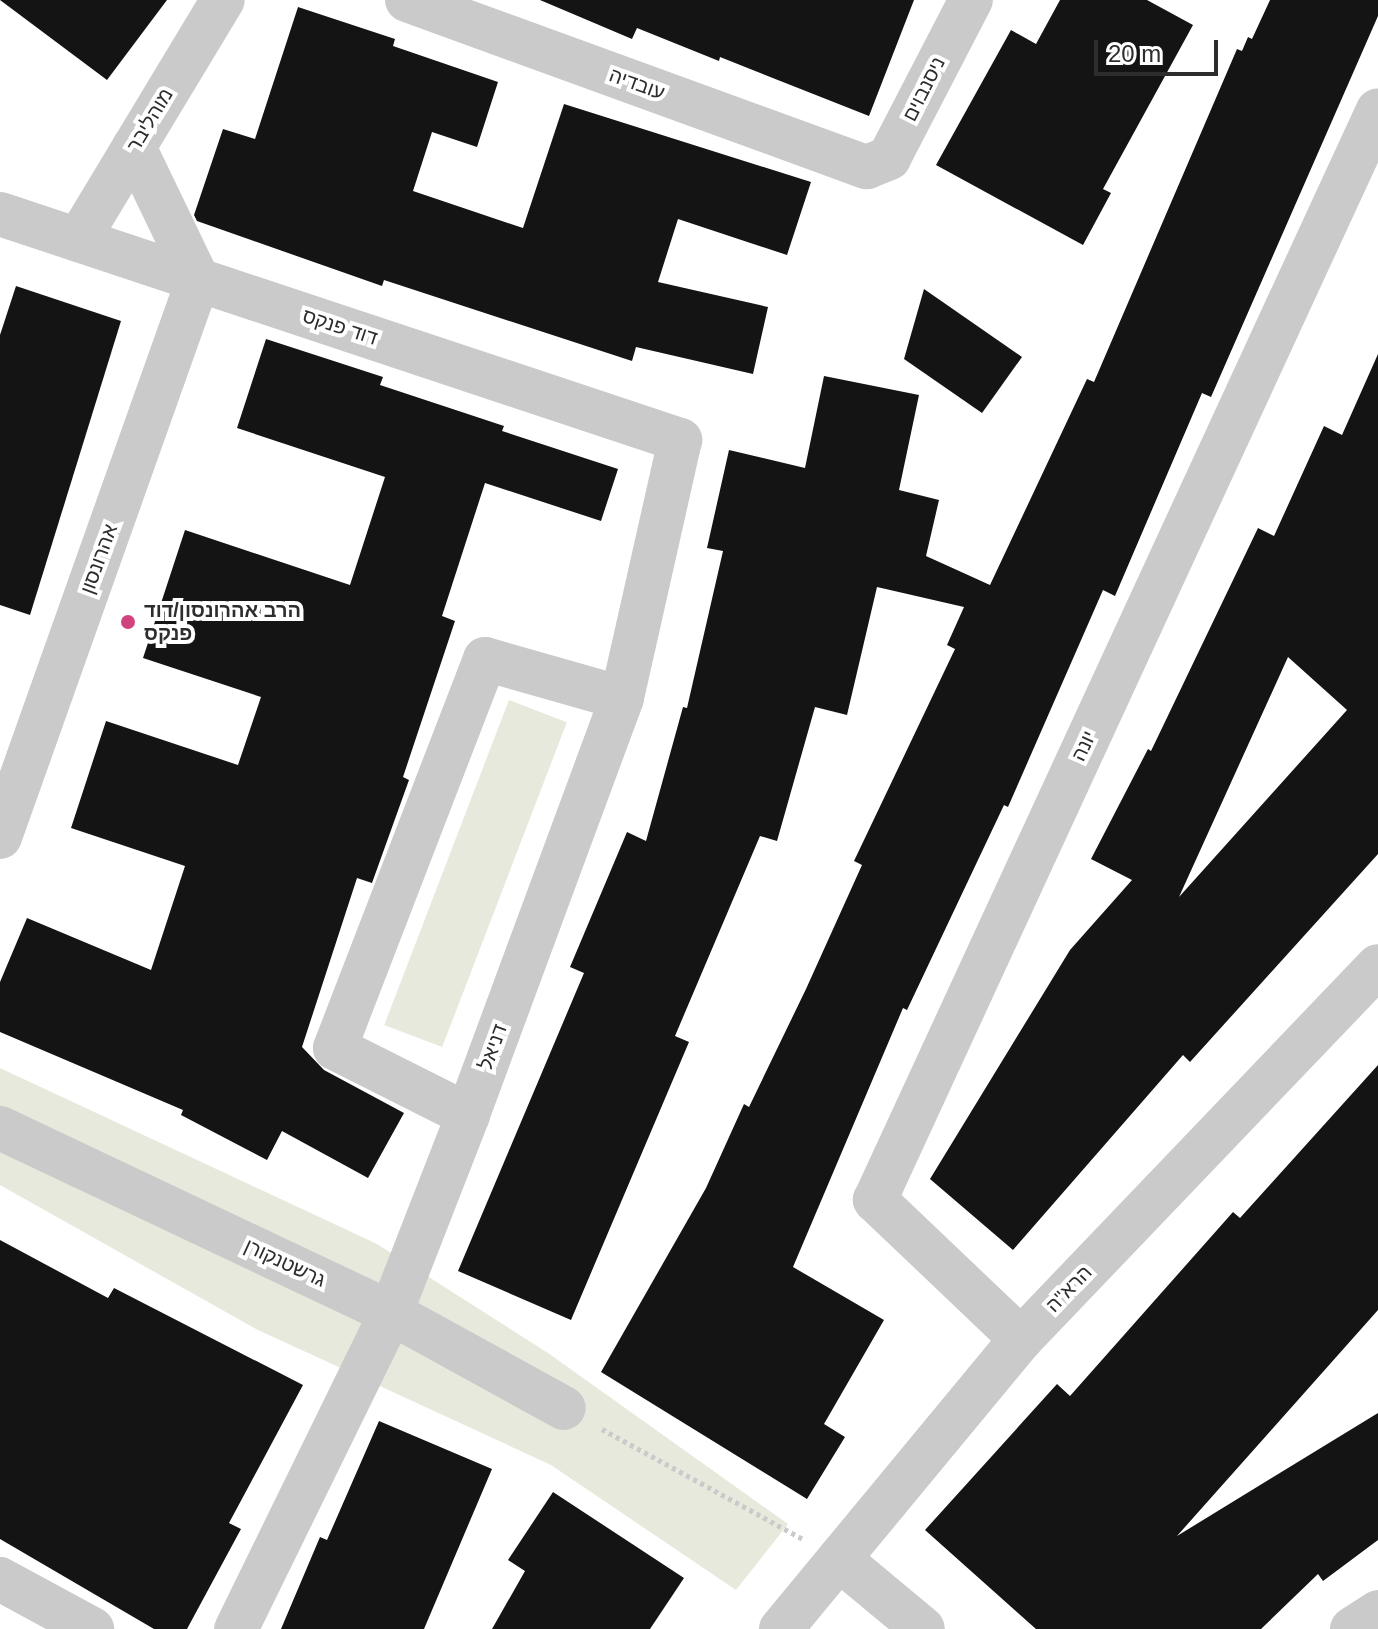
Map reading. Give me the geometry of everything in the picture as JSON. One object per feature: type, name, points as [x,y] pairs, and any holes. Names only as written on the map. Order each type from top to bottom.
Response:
[{"type":"street","name":"מוהליבר","points":[[78,240],[223,0]]},
{"type":"street","name":"עובדיה","points":[[407,0],[867,167]]},
{"type":"street","name":"ניסנבוים","points":[[867,167],[889,158],[971,0]]},
{"type":"street","name":"יונה","points":[[1021,1339],[875,1200],[1378,110]]},
{"type":"street","points":[[134,147],[198,280]]},
{"type":"street","name":"דוד פנקס","points":[[0,214],[680,440]]},
{"type":"street","name":"אהרונסון","points":[[0,837],[198,280]]},
{"type":"street","name":"דניאל","points":[[236,1629],[391,1313],[468,1115],[622,698],[680,440]]},
{"type":"street","points":[[468,1115],[335,1048],[485,659],[622,698]]},
{"type":"street","name":"הרא\"ה","points":[[781,1629],[1021,1339],[1378,966]]},
{"type":"street","name":"גרשטנקורן","points":[[0,1128],[391,1313],[564,1408]]},
{"type":"street","points":[[839,1559],[923,1629]]},
{"type":"street","points":[[0,1579],[92,1629]]},
{"type":"street","points":[[1352,1629],[1378,1612]]},
{"type":"path","points":[[564,1408],[839,1559]]},
{"type":"shaded area","points":[[509,700],[567,722],[442,1047],[384,1025]]},
{"type":"shaded area","points":[[0,1068],[377,1244],[548,1353],[788,1524],[736,1590],[551,1465],[256,1329],[0,1185]]},
{"type":"building","points":[[0,0],[167,0],[107,80]]},
{"type":"building","points":[[540,0],[914,0],[869,116],[637,28],[632,39]]},
{"type":"building","points":[[1060,0],[1147,0],[1193,25],[1103,189],[1111,193],[1083,245],[936,165],[1011,30],[1036,44]]},
{"type":"building","points":[[1270,0],[1378,0],[1378,16],[1211,397],[1202,393],[1115,596],[1103,590],[1008,807],[1004,805],[907,1010],[903,1008],[793,1267],[884,1320],[824,1424],[845,1437],[807,1499],[601,1372],[706,1188],[744,1104],[749,1107],[806,989],[862,865],[854,861],[955,649],[947,645],[964,607],[877,587],[847,715],[815,707],[777,841],[760,836],[675,1036],[689,1042],[571,1320],[458,1271],[584,973],[570,967],[627,832],[646,841],[683,707],[687,708],[723,551],[707,548],[729,450],[805,468],[824,376],[919,395],[899,490],[939,500],[926,556],[990,585],[1087,379],[1094,382],[1237,49],[1242,51],[1248,37],[1252,39]]},
{"type":"building","points":[[298,7],[395,39],[393,46],[498,82],[477,147],[432,132],[413,191],[523,228],[564,104],[811,182],[787,255],[678,219],[658,282],[768,307],[753,374],[636,347],[632,361],[384,280],[382,286],[197,221],[194,215],[223,129],[255,139]]},
{"type":"building","points":[[16,286],[121,321],[30,615],[0,605],[0,335]]},
{"type":"building","points":[[924,289],[1022,357],[982,413],[904,359]]},
{"type":"building","points":[[266,339],[383,377],[380,385],[504,426],[502,431],[618,469],[601,521],[485,483],[442,616],[455,621],[403,777],[409,780],[372,883],[357,878],[302,1047],[324,1070],[404,1113],[368,1178],[282,1131],[267,1160],[181,1115],[183,1110],[0,1032],[0,982],[27,918],[151,970],[185,866],[71,828],[106,721],[238,765],[261,697],[143,658],[185,530],[350,585],[385,477],[237,428]]},
{"type":"building","points":[[1378,354],[1378,854],[1190,1062],[1183,1055],[1013,1250],[930,1179],[1070,950],[1132,880],[1091,859],[1148,749],[1151,751],[1258,528],[1274,536],[1324,426],[1342,435]],"holes":[[[1288,657],[1347,710],[1179,897]]]},
{"type":"building","points":[[1378,1065],[1378,1310],[1177,1536],[1378,1413],[1378,1540],[1323,1581],[1318,1574],[1261,1629],[1036,1629],[925,1530],[1057,1384],[1070,1396],[1233,1212],[1240,1218]]},
{"type":"building","points":[[0,1240],[108,1298],[114,1288],[303,1385],[229,1523],[241,1529],[187,1629],[154,1629],[0,1539]]},
{"type":"building","points":[[379,1421],[492,1469],[424,1629],[281,1629],[320,1537],[327,1540]]},
{"type":"building","points":[[553,1492],[684,1578],[650,1629],[492,1629],[525,1571],[508,1560]]},
{"type":"place","name":"הרב אהרונסון/דוד פנקס","points":[[128,622]]}]
